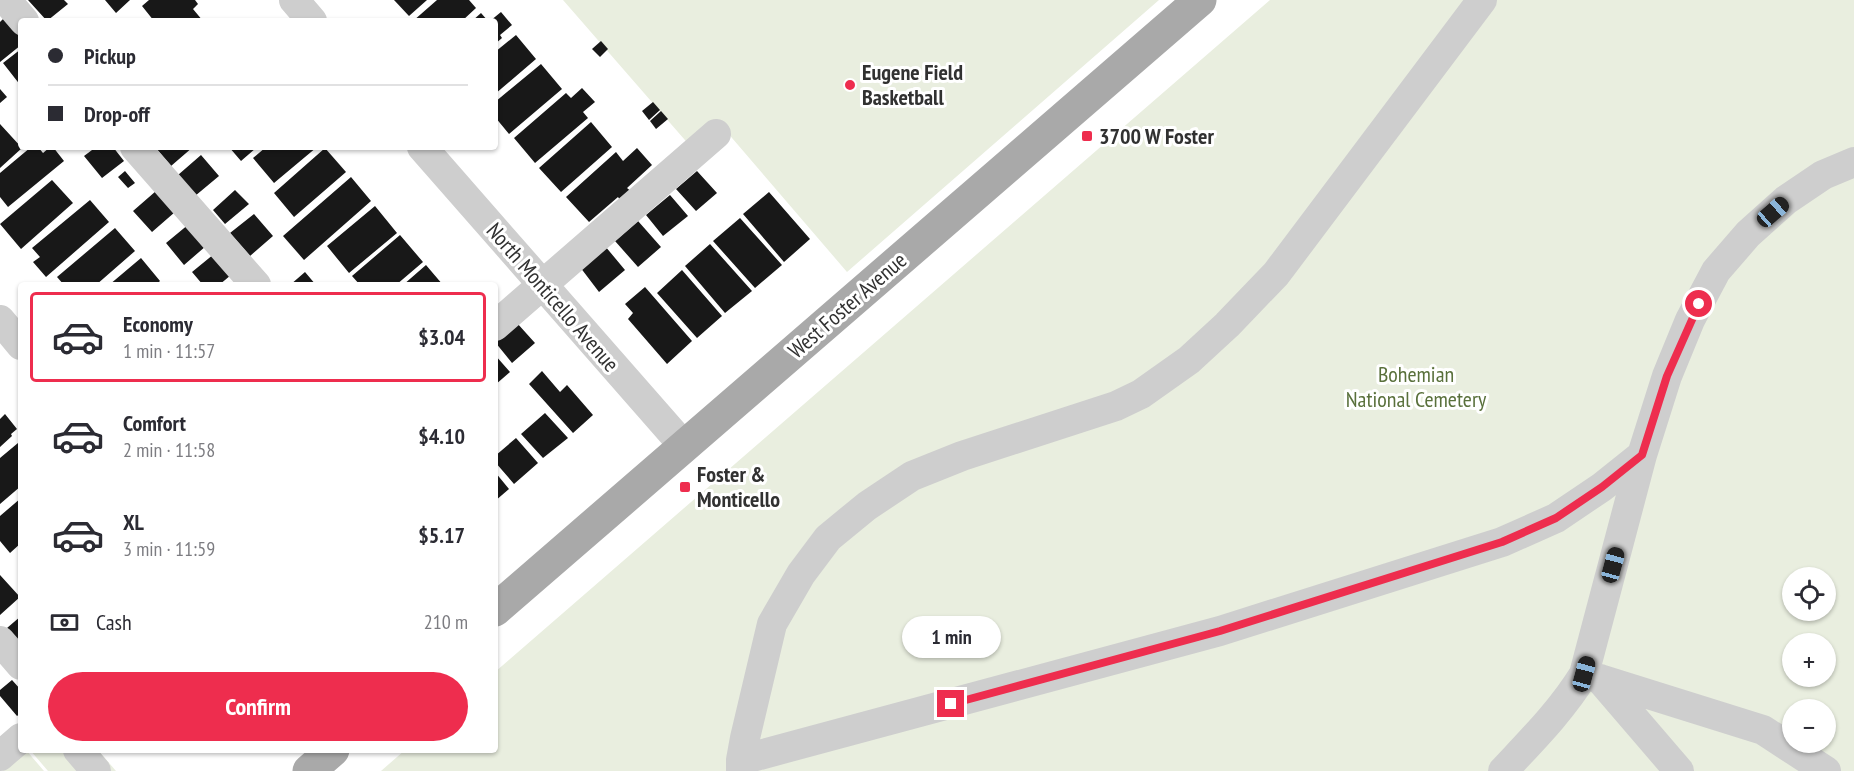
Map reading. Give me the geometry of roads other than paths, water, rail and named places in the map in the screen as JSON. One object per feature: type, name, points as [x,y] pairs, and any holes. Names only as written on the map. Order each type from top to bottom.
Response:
[{"type":"main road","name":"West Foster Avenue","points":[[498,607],[1200,0]]},
{"type":"street","points":[[6,0],[21,18]]},
{"type":"street","points":[[294,0],[309,18]]},
{"type":"street","points":[[1482,0],[1276,274],[1227,325],[1189,360],[1141,394],[1116,406],[962,456],[912,476],[867,506],[828,538],[801,574],[772,624],[741,766],[1220,631],[1502,542],[1556,518],[1602,487],[1642,455]]},
{"type":"street","points":[[498,323],[716,134]]},
{"type":"street","points":[[138,150],[253,282]]},
{"type":"street","name":"North Monticello Avenue","points":[[425,150],[684,446]]},
{"type":"street","points":[[1503,771],[1575,689],[1592,677],[1642,455],[1667,376],[1690,320],[1716,271],[1748,234],[1786,200],[1822,175],[1854,162]]},
{"type":"street","points":[[0,320],[18,341]]},
{"type":"street","points":[[0,641],[18,662]]},
{"type":"street","points":[[1592,677],[1679,771]]},
{"type":"street","points":[[1592,677],[1763,730],[1826,771]]},
{"type":"street","points":[[0,756],[18,741]]},
{"type":"street","points":[[81,753],[96,771]]},
{"type":"place","name":"Eugene Field Basketball","points":[[850,85]]},
{"type":"place","name":"3700 W Foster","points":[[1087,136]]},
{"type":"place","name":"Foster & Monticello","points":[[685,487]]},
{"type":"park label","name":"Bohemian National Cemetery","points":[[1416,386]]}]
